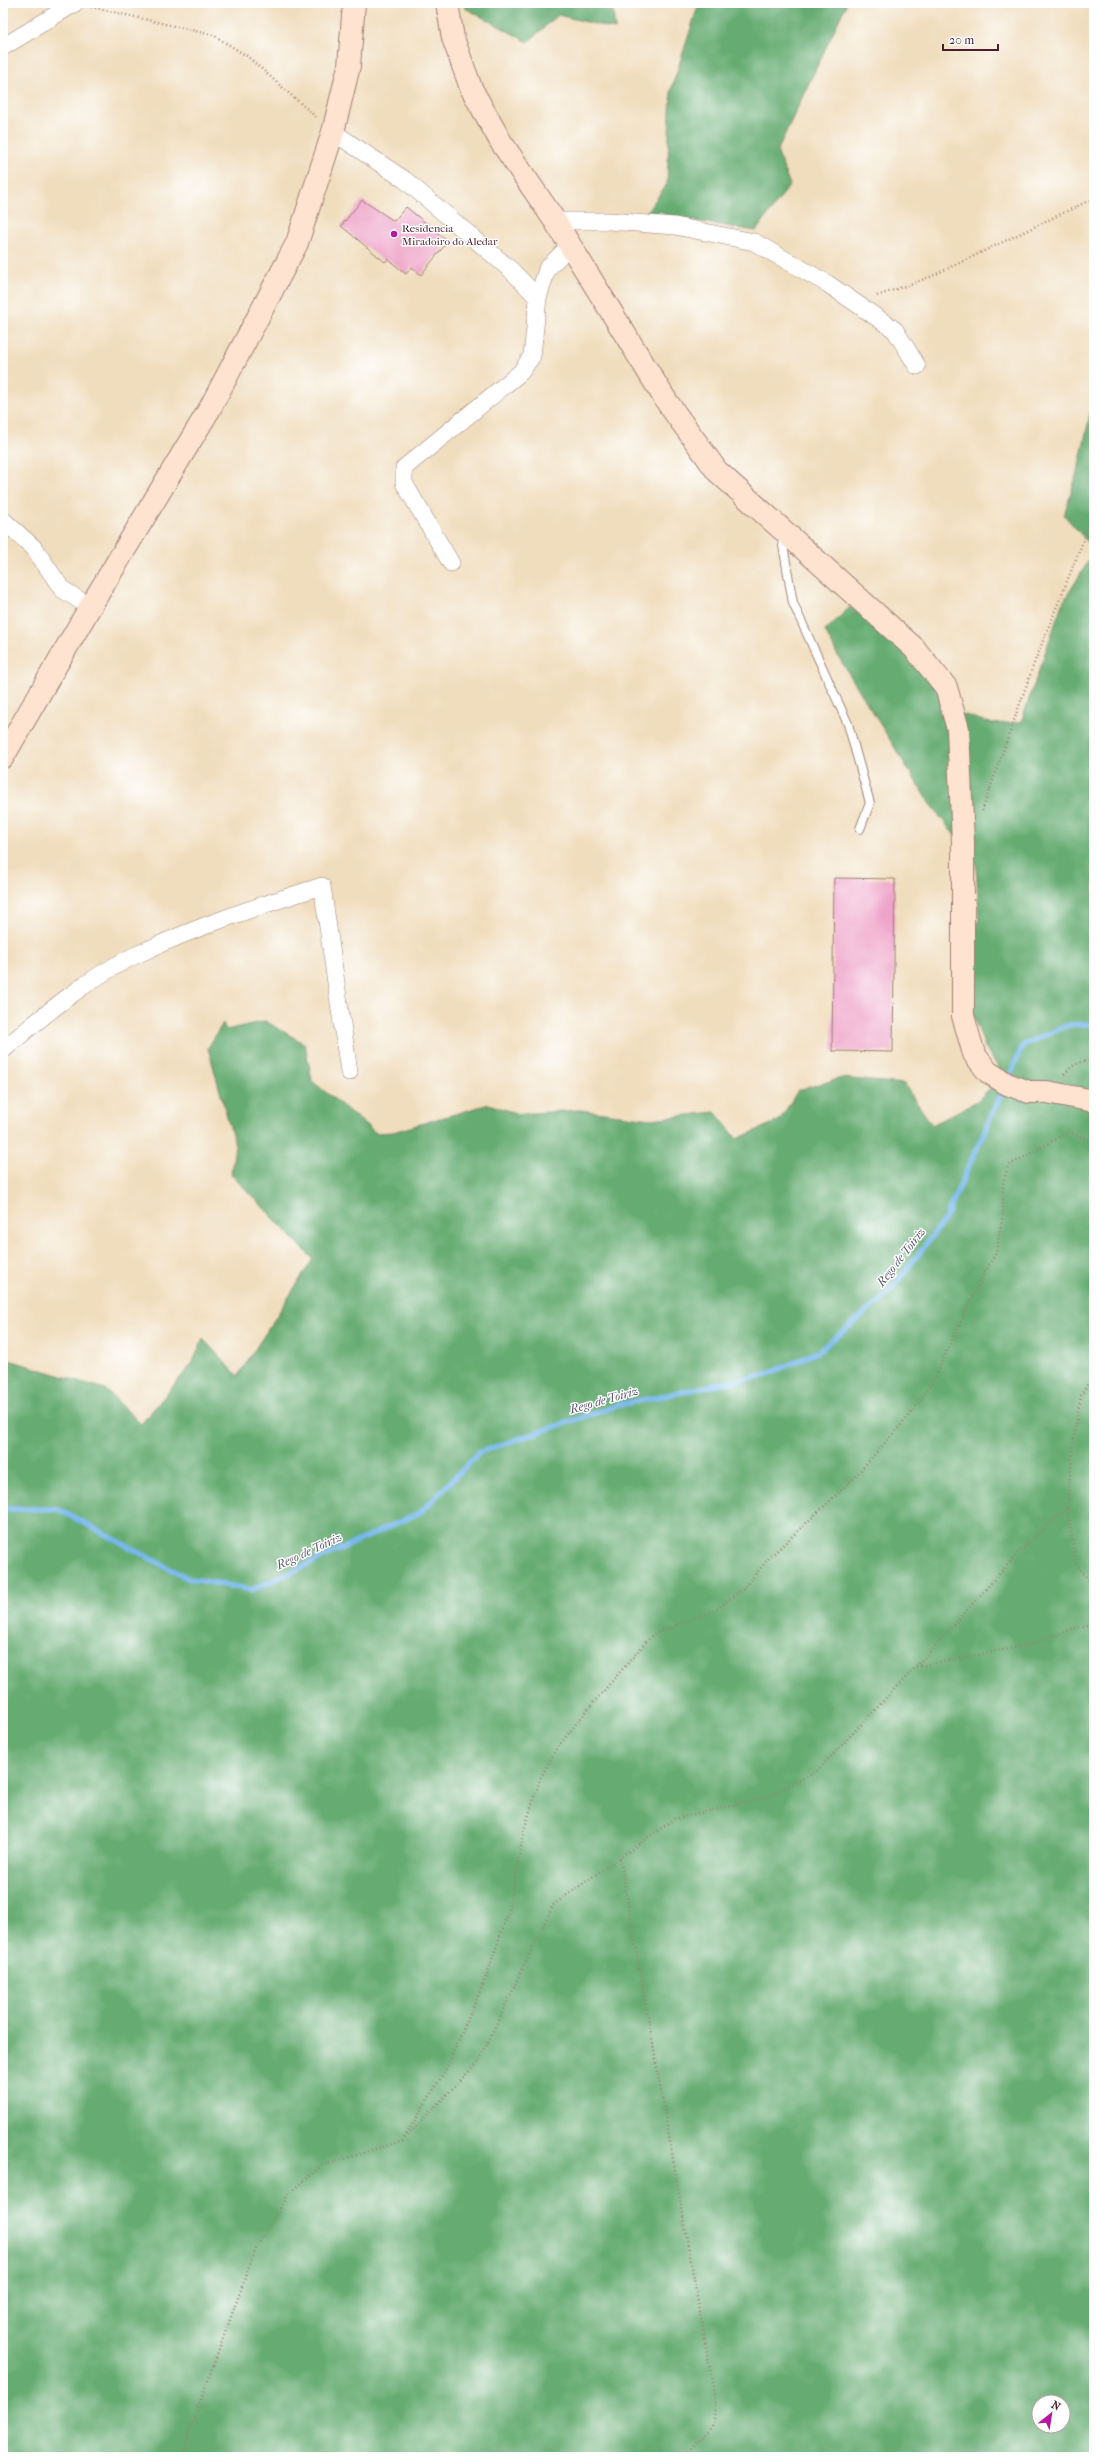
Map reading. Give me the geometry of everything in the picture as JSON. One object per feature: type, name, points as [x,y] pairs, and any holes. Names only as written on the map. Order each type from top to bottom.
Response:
[{"type":"street","points":[[3,47],[75,3]]},
{"type":"street","points":[[3,758],[90,607],[209,410],[297,243],[333,132],[349,66],[354,3]]},
{"type":"street","points":[[447,3],[453,38],[471,88],[501,142],[555,221],[667,402],[717,471],[914,648],[946,687],[958,729],[963,843],[963,1016],[974,1054],[984,1068],[1007,1084],[1038,1092],[1094,1101]]},
{"type":"street","points":[[333,132],[405,180],[511,270],[538,298]]},
{"type":"street","points":[[555,221],[609,221],[675,226],[754,242],[828,284],[895,330],[917,366]]},
{"type":"street","points":[[451,563],[404,483],[404,468],[522,372],[532,356],[538,298],[548,270],[559,254],[570,245]]},
{"type":"street","points":[[3,520],[34,548],[62,589],[90,607]]},
{"type":"street","points":[[3,1050],[78,990],[133,956],[233,914],[322,886],[349,1072]]},
{"type":"lane","points":[[780,528],[793,603],[848,724],[870,803],[860,829]]},
{"type":"path","points":[[75,3],[213,35],[247,56],[333,132]]},
{"type":"path","points":[[856,303],[930,278],[1088,200],[1094,201]]},
{"type":"path","points":[[981,815],[1035,661],[1094,514]]},
{"type":"path","points":[[1038,1092],[1071,1067],[1084,1060],[1094,1060]]},
{"type":"path","points":[[402,2141],[445,2071],[485,1980],[509,1910],[526,1822],[540,1779],[557,1748],[653,1634],[714,1611],[743,1589],[769,1558],[852,1480],[908,1417],[932,1383],[981,1279],[996,1253],[1003,1213],[1003,1184],[1008,1166],[1069,1132],[1094,1142]]},
{"type":"path","points":[[1094,1372],[1080,1396],[1074,1434],[1067,1507],[1076,1564],[1094,1587]]},
{"type":"path","points":[[183,2457],[188,2435],[256,2248],[288,2195],[321,2166],[402,2141],[479,2061],[536,1938],[553,1905],[674,1819],[765,1798],[816,1772],[916,1667],[1018,1553],[1067,1507]]},
{"type":"path","points":[[916,1667],[1033,1644],[1072,1629],[1094,1625]]},
{"type":"path","points":[[620,1858],[715,2398],[714,2420],[707,2432],[685,2457]]},
{"type":"green space","points":[[464,3],[612,3],[615,29],[558,15],[528,42],[465,8]]},
{"type":"green space","points":[[699,3],[847,3],[777,151],[790,185],[756,231],[646,213],[667,184],[671,90]]},
{"type":"green space","points":[[1094,395],[1094,549],[1064,515],[1079,466]]},
{"type":"green space","points":[[1094,552],[1094,2457],[3,2457],[3,1360],[9,1360],[105,1389],[141,1424],[192,1364],[203,1339],[238,1376],[313,1259],[231,1174],[235,1145],[208,1048],[223,1023],[226,1030],[265,1021],[305,1044],[312,1081],[376,1133],[393,1132],[489,1104],[518,1114],[579,1110],[652,1119],[715,1112],[737,1139],[780,1120],[798,1090],[842,1078],[904,1084],[932,1125],[977,1101],[1003,1075],[985,1047],[967,998],[967,957],[979,919],[976,862],[929,803],[838,656],[825,631],[850,607],[897,643],[956,712],[993,724],[1021,722],[1062,604]]},
{"type":"building","name":"Residencia Miradoiro do Aledar","points":[[362,200],[394,221],[406,207],[448,241],[421,275],[412,267],[406,274],[388,259],[385,262],[341,226]]},
{"type":"building","points":[[834,878],[895,879],[893,1052],[832,1051]]},
{"type":"waterway","name":"Rego de Toiriz","points":[[1008,1080],[1023,1045],[1069,1025],[1094,1024]]},
{"type":"waterway","name":"Rego de Toiriz","points":[[3,1509],[58,1509],[187,1578],[252,1590],[421,1512],[480,1452],[619,1405],[768,1374],[818,1352],[888,1294],[945,1219],[1004,1088]]},
{"type":"place","name":"Residencia Miradoiro do Aledar","points":[[394,234]]}]
